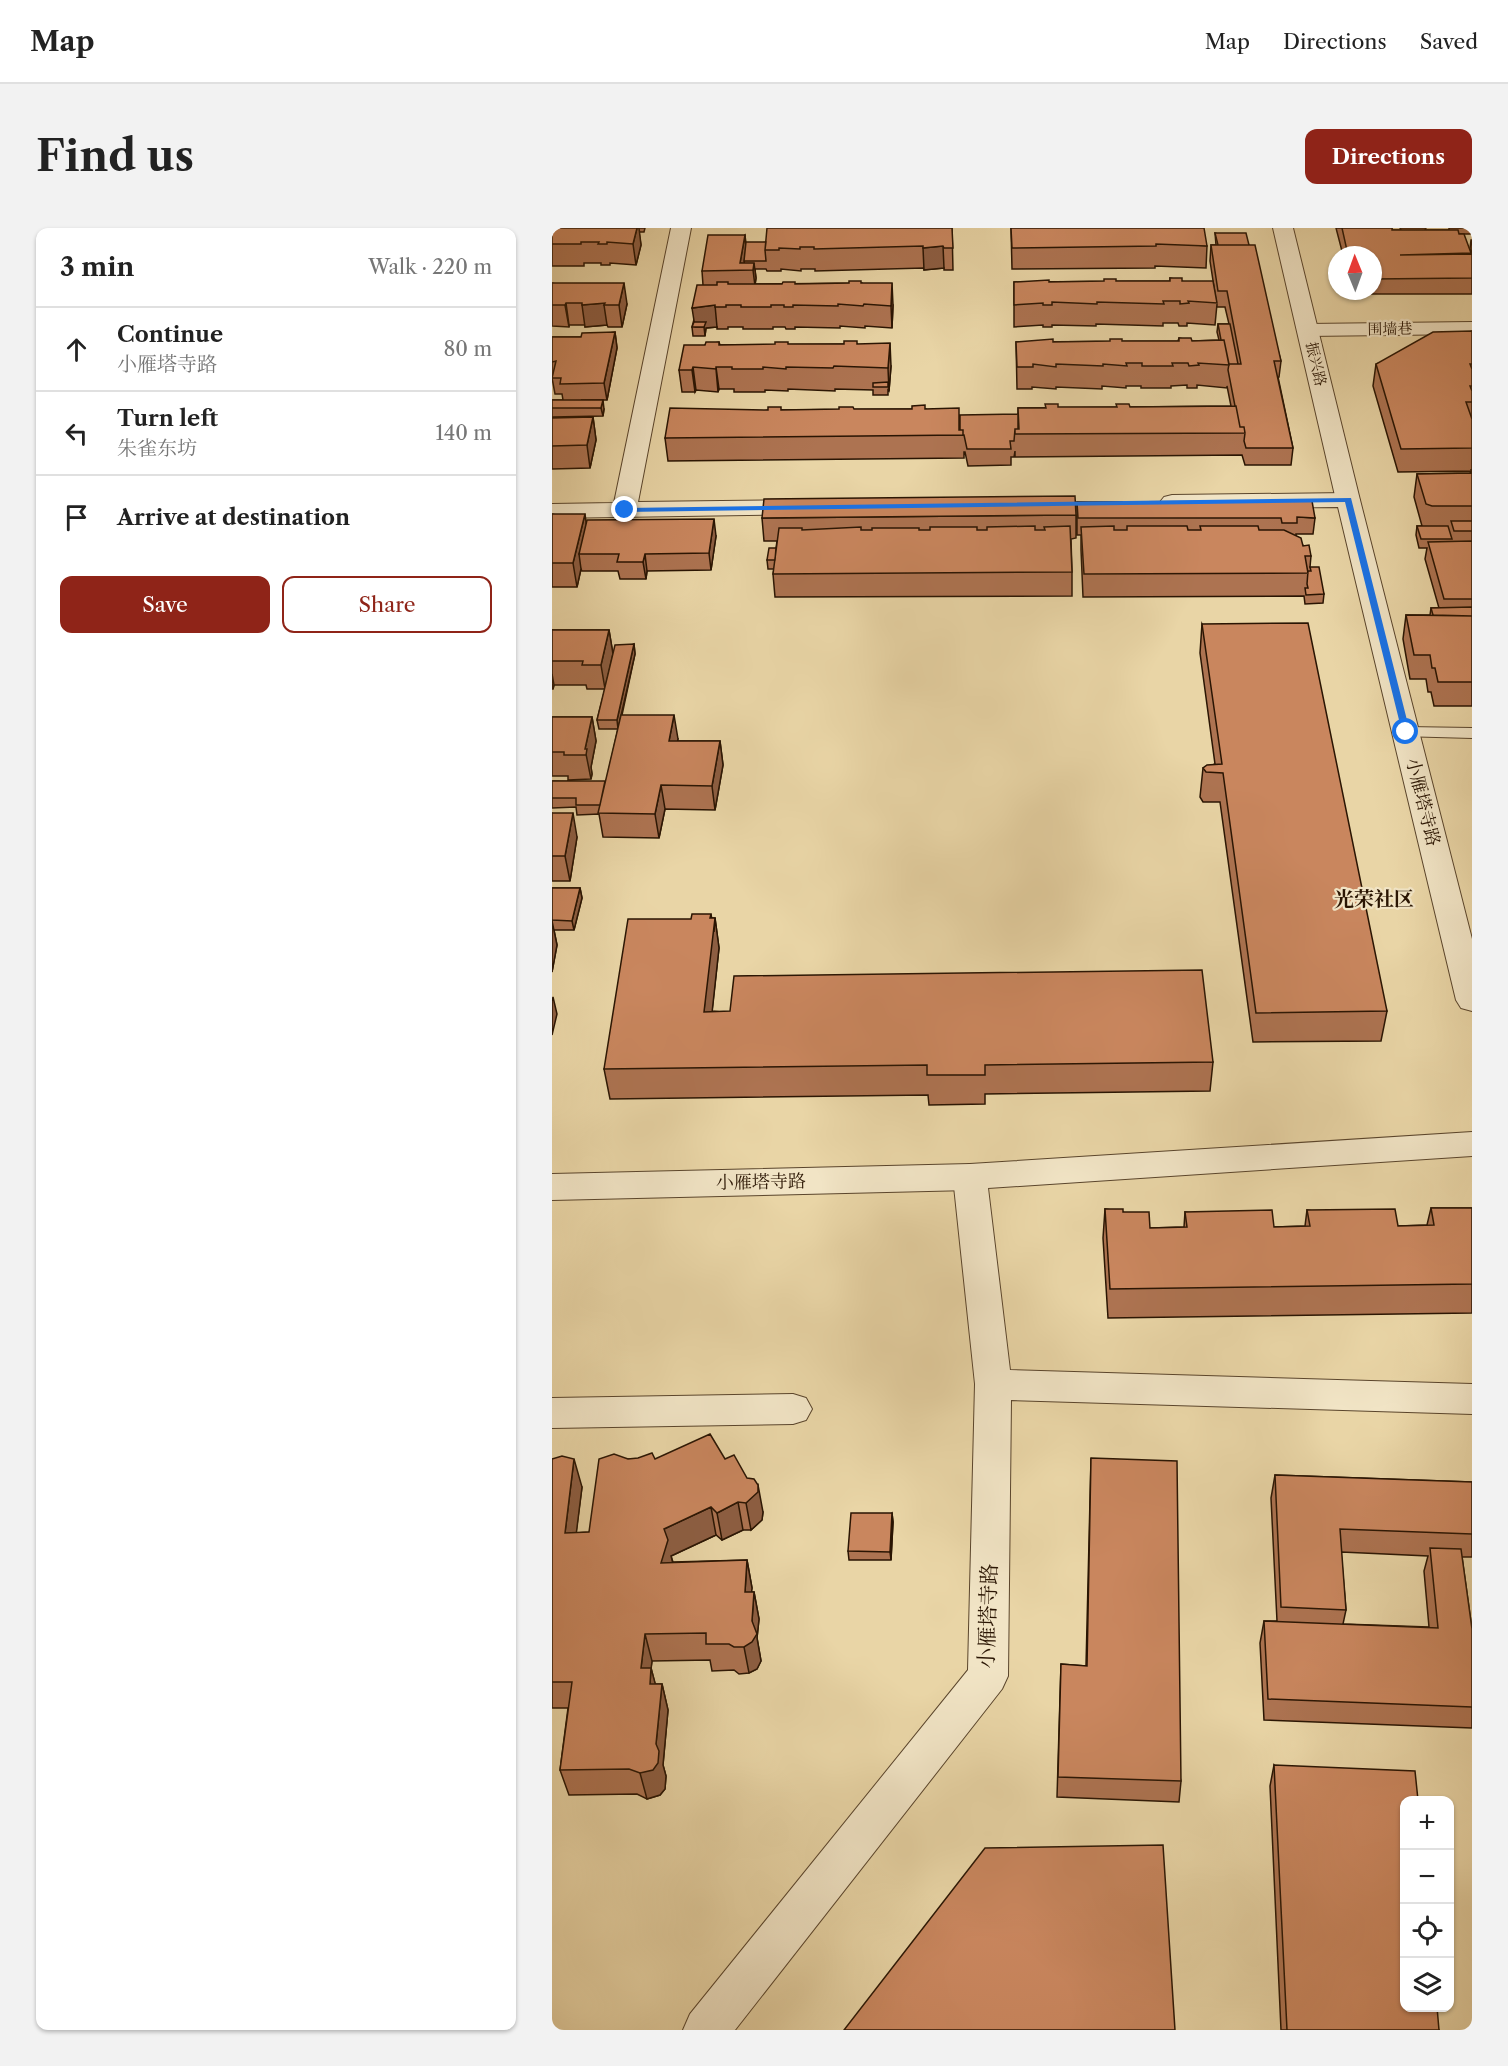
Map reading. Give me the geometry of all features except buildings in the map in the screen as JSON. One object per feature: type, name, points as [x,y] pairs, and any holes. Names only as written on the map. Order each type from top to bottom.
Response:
[{"type":"street","points":[[625,510],[681,228]]},
{"type":"street","name":"振兴路","points":[[1282,228],[1348,500]]},
{"type":"street","name":"围墙巷","points":[[1308,330],[1472,328]]},
{"type":"street","points":[[1147,502],[1348,500]]},
{"type":"street","name":"小雁塔寺路","points":[[1348,500],[1472,999]]},
{"type":"street","points":[[552,511],[826,507]]},
{"type":"street","name":"小雁塔寺路","points":[[552,1187],[970,1177],[1472,1144]]},
{"type":"street","name":"小雁塔寺路","points":[[706,2030],[988,1676],[993,1384],[970,1177]]},
{"type":"street","points":[[993,1384],[1472,1399]]},
{"type":"street","points":[[552,1413],[793,1409]]},
{"type":"lane","points":[[1406,732],[1472,732]]},
{"type":"district","name":"光荣社区","points":[[1374,899]]},
{"type":"route","points":[[625,510],[1348,500],[1406,732]]}]
